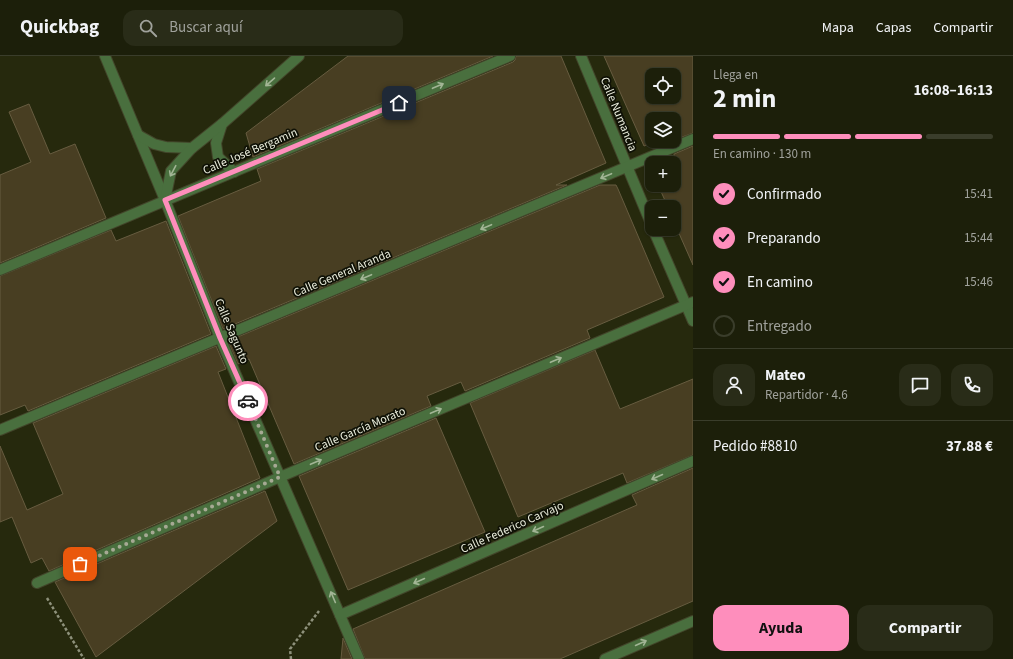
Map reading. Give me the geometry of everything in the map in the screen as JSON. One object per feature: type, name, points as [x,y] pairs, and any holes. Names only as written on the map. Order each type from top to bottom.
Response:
[{"type":"street","name":"Calle Sagunto","points":[[105,56],[220,338],[359,659]]},
{"type":"street","points":[[165,200],[171,171],[192,148],[222,124],[299,56]]},
{"type":"street","name":"Calle José Bergamin","points":[[0,270],[510,56]]},
{"type":"street","name":"Calle Numancia","points":[[581,56],[645,210]]},
{"type":"street","points":[[222,124],[216,143],[218,157],[234,172]]},
{"type":"street","points":[[138,135],[154,144],[166,147],[192,148]]},
{"type":"street","name":"Calle General Aranda","points":[[0,430],[693,139]]},
{"type":"street","name":"Calle Numancia","points":[[657,236],[689,303],[693,321]]},
{"type":"street","name":"Calle García Morato","points":[[37,583],[280,477],[689,303]]},
{"type":"street","name":"Calle Federico Carvajo","points":[[340,615],[693,461]]},
{"type":"street","points":[[605,659],[693,621]]},
{"type":"path","points":[[37,583],[84,659]]},
{"type":"path","points":[[291,659],[290,649],[332,595]]},
{"type":"building","points":[[348,56],[493,56],[253,157],[246,133]]},
{"type":"building","points":[[516,56],[561,56],[606,163],[556,185],[567,185],[223,329],[178,216],[261,181],[257,169],[513,62]]},
{"type":"building","points":[[604,56],[693,56],[693,133],[681,137],[681,112],[645,112],[645,146]]},
{"type":"building","points":[[29,104],[50,154],[75,144],[106,218],[0,263],[0,175],[31,162],[9,112]]},
{"type":"building","points":[[693,146],[693,265],[680,236],[681,200],[665,200],[661,192],[681,192],[681,156],[674,156],[674,154]]},
{"type":"building","points":[[600,185],[616,185],[664,297],[587,330],[590,338],[465,391],[461,382],[427,396],[431,406],[294,464],[249,359],[238,364],[228,341]]},
{"type":"building","points":[[166,221],[211,334],[28,411],[25,405],[0,415],[0,276],[111,230],[116,241]]},
{"type":"building","points":[[216,346],[226,369],[218,372],[260,478],[49,571],[42,558],[31,563],[12,517],[0,522],[0,446],[27,510],[63,494],[33,423]]},
{"type":"building","points":[[595,350],[620,409],[693,379],[693,455],[627,483],[623,473],[518,517],[470,403]]},
{"type":"building","points":[[436,418],[485,532],[348,590],[299,476]]},
{"type":"building","points":[[693,468],[693,601],[560,659],[365,659],[353,629],[637,505],[632,495]]},
{"type":"building","points":[[265,491],[277,521],[96,657],[55,582]]},
{"type":"building","points":[[343,638],[352,659],[341,659]]},
{"type":"way so far","points":[[80,564],[280,477],[248,401]]},
{"type":"route","points":[[248,401],[220,338],[165,200],[399,103]]}]
